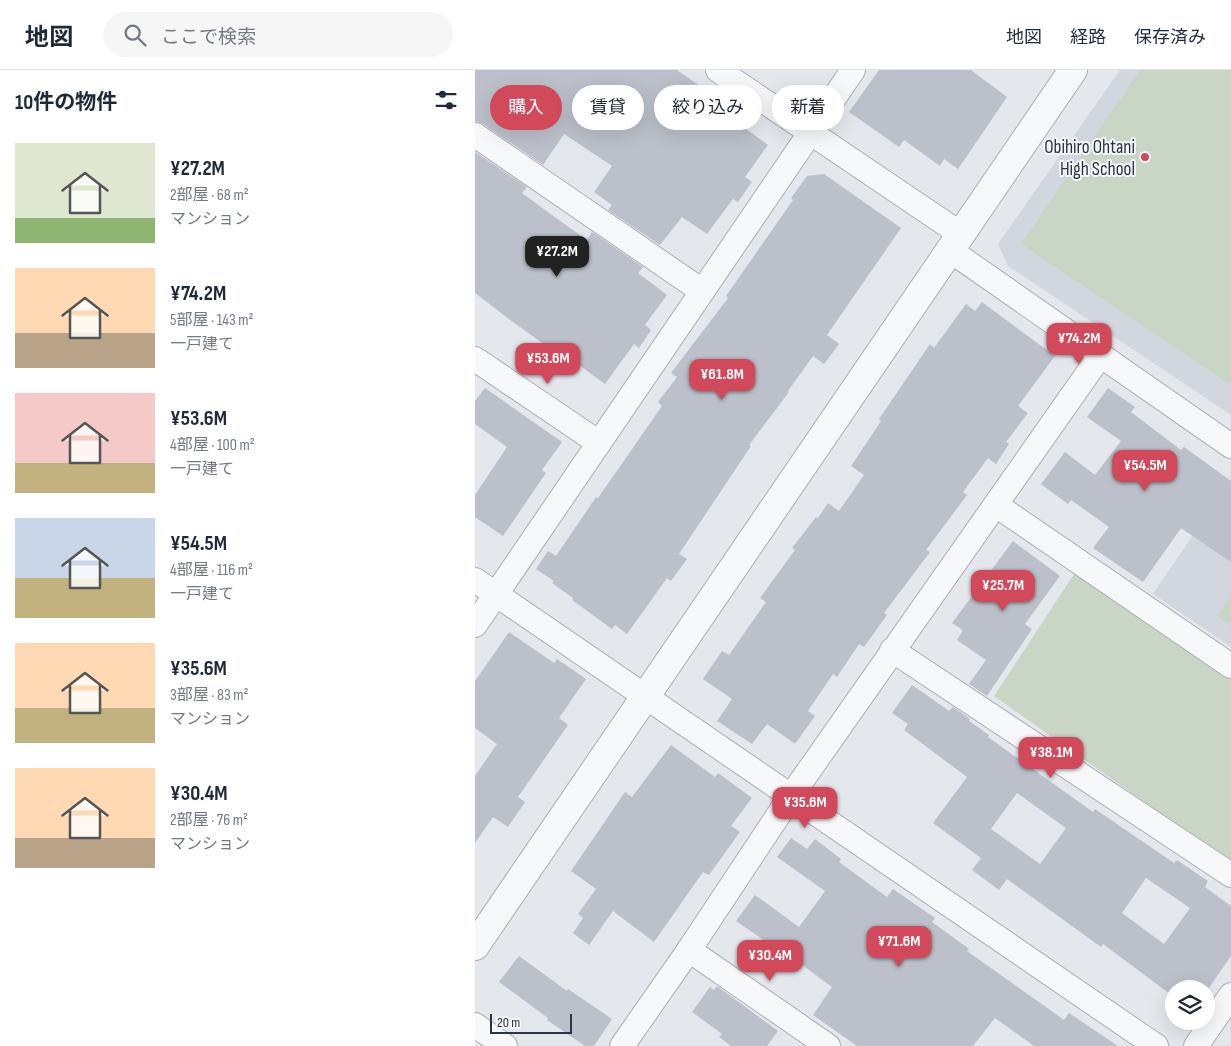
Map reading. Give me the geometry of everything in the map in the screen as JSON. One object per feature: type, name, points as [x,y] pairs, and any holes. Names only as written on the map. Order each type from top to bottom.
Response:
[{"type":"street","points":[[718,70],[810,133],[956,243],[1100,356],[1231,446]]},
{"type":"street","points":[[475,625],[853,70]]},
{"type":"street","points":[[475,946],[1073,70]]},
{"type":"street","points":[[475,135],[702,291]]},
{"type":"street","points":[[623,1046],[791,796],[1100,356]]},
{"type":"street","points":[[475,359],[599,443]]},
{"type":"street","points":[[996,505],[1231,666]]},
{"type":"street","points":[[475,580],[1156,1046]]},
{"type":"street","points":[[892,650],[1231,875]]},
{"type":"street","points":[[689,950],[827,1046]]},
{"type":"street","points":[[1195,1046],[1231,994]]},
{"type":"street","points":[[475,1025],[505,1046]]},
{"type":"shaded area","name":"Obihiro Ohtani High School","points":[[1120,70],[1231,70],[1231,415],[1008,266],[998,244]]},
{"type":"shaded area","points":[[1231,479],[1231,647],[1153,594]]},
{"type":"green space","name":"Obihiro Ohtani High School","points":[[1140,70],[1231,70],[1231,385],[1021,244]]},
{"type":"green space","points":[[1076,571],[1231,679],[1231,863],[994,696]]},
{"type":"green space","points":[[1231,596],[1231,626],[1217,616]]},
{"type":"building","points":[[475,70],[677,70],[699,85],[654,85],[654,130],[747,130],[768,145],[745,177],[752,182],[738,202],[733,199],[707,234],[682,217],[660,245],[608,210],[612,205],[594,192],[612,166],[564,134],[543,165],[492,130],[562,130],[562,85],[490,85],[490,129],[475,121]]},
{"type":"building","points":[[879,70],[971,70],[1007,97],[958,169],[944,159],[940,166],[904,140],[899,147],[849,112]]},
{"type":"building","points":[[475,152],[527,187],[522,193],[587,240],[592,232],[643,267],[638,273],[667,295],[645,325],[651,330],[639,348],[634,344],[605,384],[561,352],[559,355],[475,293]]},
{"type":"building","points":[[824,174],[901,228],[827,335],[839,344],[824,364],[813,356],[789,392],[749,445],[751,446],[679,554],[687,559],[671,581],[667,578],[627,634],[615,625],[612,629],[572,600],[573,598],[552,583],[554,581],[536,569],[548,551],[556,556],[662,406],[658,402],[677,377],[671,373],[728,298],[726,296],[793,200],[791,198],[807,176]]},
{"type":"building","points":[[982,302],[1055,356],[1018,406],[1028,413],[1006,442],[1009,444],[996,464],[988,458],[963,492],[967,495],[926,550],[930,552],[884,613],[887,615],[864,647],[859,644],[837,677],[833,674],[808,711],[815,716],[795,744],[767,724],[752,744],[717,721],[732,699],[703,679],[722,651],[729,655],[766,602],[760,598],[795,550],[792,548],[816,517],[818,518],[828,503],[839,511],[864,475],[851,466],[881,421],[879,419],[930,344],[934,348],[966,304],[975,311]]},
{"type":"building","points":[[485,388],[562,442],[542,470],[546,473],[503,536],[475,517],[475,495],[507,447],[475,424],[475,401]]},
{"type":"building","points":[[1108,388],[1135,407],[1131,412],[1181,450],[1184,447],[1231,481],[1231,562],[1181,528],[1143,582],[1093,548],[1109,527],[1071,500],[1068,504],[1041,484],[1065,452],[1095,475],[1121,441],[1087,417]]},
{"type":"building","points":[[1013,541],[1060,576],[1025,624],[1032,629],[987,696],[969,684],[986,660],[957,640],[963,630],[952,623]]},
{"type":"building","points":[[509,632],[554,663],[557,659],[586,679],[559,718],[568,725],[518,797],[525,802],[508,827],[493,817],[475,843],[475,776],[497,744],[475,728],[475,681]]},
{"type":"building","points":[[912,685],[949,711],[953,707],[989,735],[988,737],[1093,812],[1095,809],[1174,863],[1177,860],[1208,881],[1205,887],[1231,906],[1231,956],[1214,980],[1165,980],[1165,990],[1103,944],[1101,947],[1007,879],[999,890],[972,870],[981,858],[933,823],[967,777],[904,730],[908,724],[892,713]],"holes":[[[1017,793],[1066,828],[1040,864],[991,829]],[[1146,878],[1190,908],[1164,944],[1122,913]]]},
{"type":"building","points":[[671,745],[715,777],[718,773],[752,798],[731,826],[740,832],[709,875],[703,872],[654,942],[613,911],[589,945],[573,933],[583,918],[578,914],[596,889],[571,871],[625,792],[632,797]]},
{"type":"building","points":[[791,838],[807,849],[815,839],[841,859],[839,862],[887,897],[893,889],[935,918],[932,922],[969,949],[967,951],[1064,1020],[1069,1013],[1118,1046],[1034,1046],[995,1018],[973,1046],[857,1046],[813,1015],[832,987],[779,948],[778,950],[736,921],[755,895],[799,927],[825,891],[777,857]]},
{"type":"building","points":[[519,956],[567,991],[568,989],[612,1019],[594,1046],[585,1046],[547,1020],[548,1018],[499,982]]},
{"type":"building","points":[[717,986],[778,1031],[767,1046],[731,1046],[719,1037],[722,1034],[692,1012],[710,987],[714,990]]},
{"type":"place","name":"Obihiro Ohtani High School","points":[[1145,157]]}]
